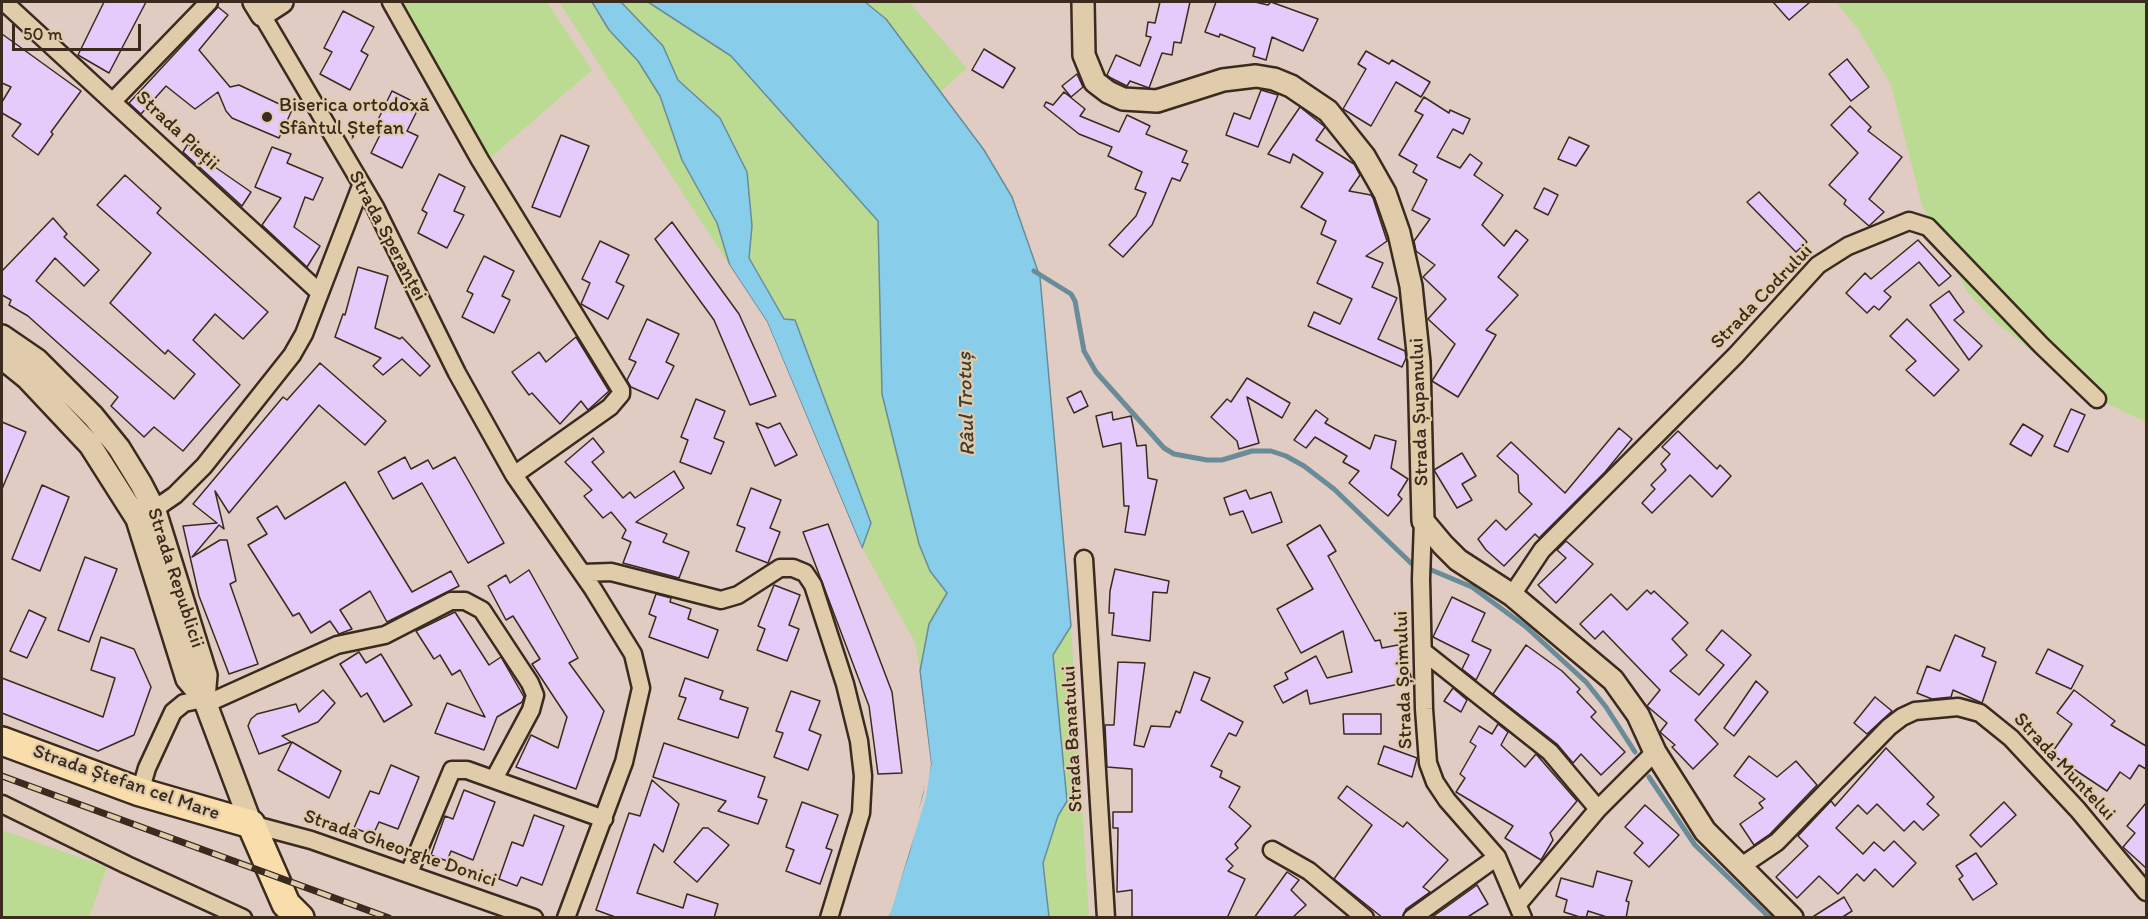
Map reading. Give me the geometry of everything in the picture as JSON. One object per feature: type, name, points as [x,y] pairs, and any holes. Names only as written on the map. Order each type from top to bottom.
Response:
[{"type":"main road","name":"Strada Ștefan cel Mare","points":[[2,741],[140,792],[252,824]]},
{"type":"main road","points":[[252,824],[286,904],[300,918]]},
{"type":"street","name":"Strada Pieții","points":[[4,2],[114,100],[319,292]]},
{"type":"street","points":[[114,100],[209,2]]},
{"type":"street","points":[[258,8],[282,2]]},
{"type":"street","points":[[391,2],[486,170],[621,390],[621,394],[610,406],[513,475],[583,573],[633,654],[641,688],[624,762],[566,918]]},
{"type":"street","name":"Strada Șupanului","points":[[1083,2],[1084,55],[1095,82],[1108,93],[1123,99],[1157,101],[1223,80],[1256,76],[1274,79],[1291,86],[1328,111],[1364,156],[1385,193],[1411,285],[1419,362],[1423,521]]},
{"type":"street","name":"Strada Speranței","points":[[258,8],[404,261],[457,373],[513,475]]},
{"type":"street","points":[[146,515],[204,465],[282,371],[304,334],[361,186]]},
{"type":"street","name":"Strada Codrului","points":[[1512,595],[1542,550],[1736,355],[1818,265],[1848,246],[1909,221],[1928,227],[2041,345],[2097,399]]},
{"type":"street","name":"Strada Republicii","points":[[2,336],[37,360],[93,416],[119,448],[206,675],[205,702],[252,824]]},
{"type":"street","name":"Strada Republicii","points":[[2,358],[27,378],[90,445],[146,515]]},
{"type":"street","points":[[1423,521],[1458,560],[1512,595],[1613,680],[1638,716],[1655,752],[1696,819],[1740,867],[1792,918]]},
{"type":"street","name":"Strada Șoimului","points":[[1423,521],[1421,579],[1425,741],[1432,772],[1447,800],[1497,857],[1521,911]]},
{"type":"street","name":"Strada Banatului","points":[[1084,559],[1106,918]]},
{"type":"street","points":[[583,573],[610,572],[721,600],[738,595],[780,568],[793,568],[805,573],[813,585],[845,684],[859,741],[863,776],[861,813],[829,918]]},
{"type":"street","points":[[140,792],[147,768],[173,712],[184,703],[205,702],[337,645],[385,635],[451,601],[465,601],[482,610],[530,683],[535,696],[531,710],[494,779]]},
{"type":"street","points":[[1424,652],[1550,752],[1598,809]]},
{"type":"street","name":"Strada Muntelui","points":[[1740,867],[1778,842],[1902,717],[1915,711],[1958,707],[1980,713],[2011,738],[2078,810],[2146,892]]},
{"type":"street","points":[[1521,911],[1598,809],[1655,752]]},
{"type":"street","points":[[409,873],[453,770],[467,770],[604,819]]},
{"type":"street","points":[[2,804],[243,918]]},
{"type":"street","name":"Strada Gheorghe Donici","points":[[252,824],[311,840],[534,918]]},
{"type":"street","points":[[1272,850],[1309,871],[1365,918]]},
{"type":"street","points":[[1412,918],[1497,857]]},
{"type":"green space","points":[[398,2],[547,2],[592,70],[490,158]]},
{"type":"green space","points":[[559,2],[592,2],[609,30],[638,61],[660,96],[682,160],[717,223],[730,266]]},
{"type":"green space","points":[[621,2],[648,2],[731,56],[878,221],[882,394],[919,544],[930,571],[947,593],[929,624],[920,671],[915,642],[862,548],[871,522],[795,320],[784,319],[749,258],[752,226],[720,118],[678,80],[663,46]]},
{"type":"green space","points":[[865,2],[909,2],[967,68],[940,92],[886,19]]},
{"type":"green space","points":[[1835,2],[2146,2],[2146,422],[2081,391],[1997,323],[1968,293],[1922,205],[1891,85],[1858,29]]},
{"type":"green space","points":[[1071,626],[1089,917],[1049,917],[1043,863],[1058,816],[1067,801],[1053,655]]},
{"type":"green space","points":[[2,830],[107,867],[91,917],[2,917]]},
{"type":"water","points":[[592,2],[621,2],[663,46],[678,80],[720,118],[747,172],[752,226],[749,258],[784,319],[795,320],[871,523],[862,548],[767,322],[730,266],[717,223],[682,160],[660,96],[638,61],[609,30]]},
{"type":"water","name":"Râul Trotuș","points":[[648,2],[865,2],[886,19],[984,150],[1012,197],[1040,277],[1071,626],[1053,655],[1067,801],[1058,816],[1043,863],[1049,917],[888,917],[909,853],[931,764],[920,671],[929,624],[947,593],[930,571],[919,544],[882,394],[878,221],[731,56]]},
{"type":"pier","points":[[724,257],[767,322],[863,551],[859,549],[764,324],[728,268]]},
{"type":"pier","points":[[918,663],[931,764],[926,797],[891,912],[885,918],[923,796],[928,764]]},
{"type":"building","points":[[104,2],[146,2],[109,73],[78,55]]},
{"type":"building","points":[[1160,2],[1190,2],[1181,43],[1174,42],[1172,55],[1162,53],[1149,88],[1130,81],[1127,86],[1111,78],[1107,75],[1116,55],[1140,66],[1151,37],[1146,36],[1148,22],[1155,23]]},
{"type":"building","points":[[1216,2],[1255,2],[1268,5],[1271,2],[1318,19],[1303,51],[1272,37],[1266,60],[1253,56],[1255,48],[1220,34],[1219,37],[1205,32]]},
{"type":"building","points":[[1773,2],[1810,2],[1789,20]]},
{"type":"building","points":[[218,7],[228,15],[199,50],[230,87],[239,85],[292,110],[279,138],[232,118],[226,111],[218,92],[195,109],[166,86],[141,114],[129,103]]},
{"type":"building","points":[[343,11],[374,27],[361,51],[368,55],[350,90],[320,74],[332,52],[324,48]]},
{"type":"building","points":[[2,34],[81,91],[51,132],[53,134],[38,155],[12,136],[21,124],[2,113],[2,102],[11,87],[2,83]]},
{"type":"building","points":[[984,49],[1015,68],[1003,88],[972,70]]},
{"type":"building","points":[[1366,51],[1389,64],[1392,60],[1430,82],[1421,97],[1396,82],[1371,126],[1343,109],[1366,69],[1358,64]]},
{"type":"building","points":[[1847,59],[1869,87],[1851,101],[1829,74]]},
{"type":"building","points":[[1077,74],[1083,87],[1071,97],[1062,86]]},
{"type":"building","points":[[1261,90],[1278,95],[1258,147],[1226,135],[1234,113],[1250,119]]},
{"type":"building","points":[[392,91],[420,105],[407,131],[418,136],[402,168],[371,153],[382,131],[374,128]]},
{"type":"building","points":[[1064,92],[1085,109],[1080,116],[1119,132],[1127,115],[1150,126],[1146,134],[1187,151],[1182,162],[1188,164],[1180,181],[1172,178],[1152,225],[1123,257],[1109,245],[1136,216],[1146,193],[1135,189],[1142,172],[1108,156],[1112,147],[1079,134],[1044,106],[1046,102],[1053,105]]},
{"type":"building","points":[[1424,97],[1449,113],[1450,110],[1470,119],[1463,134],[1453,129],[1437,157],[1460,168],[1470,154],[1482,163],[1474,175],[1503,195],[1482,225],[1504,246],[1516,230],[1528,240],[1498,277],[1518,295],[1486,330],[1496,335],[1458,397],[1432,381],[1455,344],[1428,319],[1446,299],[1423,277],[1435,265],[1416,251],[1414,241],[1430,219],[1412,210],[1427,180],[1413,172],[1417,165],[1399,155],[1423,115],[1415,111]]},
{"type":"building","points":[[1850,106],[1871,127],[1868,131],[1902,157],[1869,199],[1884,212],[1869,226],[1844,204],[1846,200],[1829,185],[1858,153],[1831,125]]},
{"type":"building","points":[[1300,107],[1325,127],[1316,140],[1354,164],[1360,175],[1349,191],[1371,195],[1373,198],[1387,241],[1366,256],[1383,263],[1372,287],[1397,298],[1378,339],[1405,351],[1406,358],[1402,367],[1308,326],[1314,312],[1340,324],[1352,299],[1317,283],[1336,241],[1321,234],[1326,221],[1301,207],[1323,173],[1293,154],[1290,163],[1268,154]]},
{"type":"building","points":[[561,135],[589,146],[560,217],[532,207]]},
{"type":"building","points":[[1569,137],[1589,146],[1576,166],[1558,159]]},
{"type":"building","points":[[188,144],[215,167],[251,192],[242,206],[183,152]]},
{"type":"building","points":[[272,147],[291,154],[287,163],[323,178],[313,200],[305,197],[294,227],[320,246],[307,267],[262,225],[281,198],[255,187]]},
{"type":"building","points":[[439,174],[465,187],[454,211],[464,215],[447,248],[418,233],[427,213],[422,210]]},
{"type":"building","points":[[125,175],[161,208],[157,213],[268,312],[243,339],[215,314],[193,340],[240,385],[183,451],[154,427],[144,437],[111,406],[118,397],[28,316],[9,305],[11,300],[2,295],[2,271],[53,218],[67,234],[64,237],[99,270],[84,286],[55,258],[36,281],[174,399],[195,374],[168,350],[165,354],[110,303],[151,253],[97,205]]},
{"type":"building","points":[[1544,188],[1558,195],[1548,215],[1534,208]]},
{"type":"building","points":[[1759,192],[1807,242],[1796,252],[1747,202]]},
{"type":"building","points":[[672,222],[739,314],[776,396],[750,405],[714,320],[655,239]]},
{"type":"building","points":[[1918,240],[1951,276],[1939,286],[1919,262],[1884,291],[1891,297],[1879,310],[1874,306],[1867,313],[1846,293],[1865,273],[1871,279]]},
{"type":"building","points":[[600,241],[629,255],[616,282],[624,286],[608,319],[581,304],[590,283],[582,279]]},
{"type":"building","points":[[484,256],[514,271],[502,296],[510,300],[494,333],[462,317],[473,294],[467,291]]},
{"type":"building","points":[[358,267],[388,276],[375,328],[400,339],[402,337],[430,366],[420,376],[402,359],[383,375],[373,366],[381,358],[335,337],[343,314],[345,315]]},
{"type":"building","points":[[1949,291],[1964,312],[1954,320],[1982,346],[1969,360],[1930,305]]},
{"type":"building","points":[[647,319],[679,334],[666,362],[674,366],[658,399],[631,387],[627,380],[636,362],[629,359]]},
{"type":"building","points":[[1907,319],[1959,370],[1934,396],[1906,370],[1916,361],[1890,336]]},
{"type":"building","points":[[576,337],[609,391],[588,410],[581,401],[560,424],[532,393],[529,395],[512,372],[539,352],[546,362]]},
{"type":"building","points":[[320,363],[386,421],[365,445],[319,405],[229,513],[215,491],[224,529],[219,525],[192,557],[220,540],[227,540],[236,581],[230,584],[258,664],[229,674],[199,596],[183,526],[217,523],[193,504],[283,397],[287,400]]},
{"type":"building","points":[[1247,378],[1290,403],[1282,418],[1247,397],[1259,443],[1239,449],[1237,441],[1211,417],[1227,399],[1231,402]]},
{"type":"building","points":[[1081,391],[1088,406],[1074,413],[1067,398]]},
{"type":"building","points":[[696,399],[725,411],[714,438],[724,442],[711,474],[680,462],[688,440],[681,437]]},
{"type":"building","points":[[2071,409],[2085,415],[2068,452],[2054,446]]},
{"type":"building","points":[[1316,410],[1328,419],[1325,423],[1370,449],[1375,435],[1396,441],[1391,468],[1408,479],[1398,495],[1402,499],[1388,516],[1349,483],[1359,471],[1343,462],[1347,456],[1315,437],[1306,448],[1294,440]]},
{"type":"building","points":[[1112,412],[1113,420],[1131,416],[1137,446],[1146,445],[1148,478],[1157,480],[1145,535],[1125,532],[1129,506],[1124,506],[1121,443],[1103,447],[1096,416]]},
{"type":"building","points":[[2,422],[26,432],[2,489]]},
{"type":"building","points":[[756,423],[768,428],[780,423],[797,455],[775,466]]},
{"type":"building","points":[[2023,424],[2043,436],[2031,456],[2010,444]]},
{"type":"building","points":[[1619,428],[1632,439],[1605,472],[1539,538],[1535,534],[1504,566],[1486,550],[1478,539],[1496,520],[1506,530],[1532,504],[1519,492],[1518,475],[1497,456],[1511,442],[1565,493]]},
{"type":"building","points":[[1678,431],[1717,469],[1720,465],[1731,476],[1712,497],[1690,475],[1652,513],[1642,503],[1655,489],[1651,485],[1666,470],[1661,464],[1670,454],[1662,447]]},
{"type":"building","points":[[593,438],[604,452],[592,462],[623,498],[630,492],[635,498],[674,471],[684,488],[636,522],[667,534],[663,542],[689,552],[679,578],[623,563],[631,542],[622,538],[626,530],[611,512],[603,518],[584,496],[592,490],[565,462]]},
{"type":"building","points":[[1462,453],[1476,476],[1462,484],[1472,500],[1457,508],[1434,470]]},
{"type":"building","points":[[405,457],[411,469],[428,460],[433,469],[455,457],[504,543],[468,563],[422,483],[393,499],[378,472]]},
{"type":"building","points":[[345,482],[412,592],[451,571],[459,586],[387,622],[370,591],[340,610],[352,629],[339,634],[330,621],[311,633],[299,613],[293,616],[248,545],[267,534],[257,518],[277,506],[285,519]]},
{"type":"building","points":[[42,485],[69,497],[40,571],[12,559]]},
{"type":"building","points":[[751,488],[781,500],[770,528],[780,532],[768,563],[736,551],[745,528],[737,525]]},
{"type":"building","points":[[1246,490],[1250,499],[1271,492],[1282,522],[1252,533],[1243,511],[1230,515],[1224,498]]},
{"type":"building","points":[[828,524],[892,692],[902,773],[878,774],[869,706],[803,532]]},
{"type":"building","points":[[1320,525],[1336,551],[1328,556],[1375,641],[1380,640],[1382,648],[1403,644],[1412,681],[1310,704],[1307,690],[1283,703],[1274,686],[1288,679],[1285,673],[1316,656],[1327,678],[1352,672],[1343,631],[1301,653],[1277,609],[1313,589],[1287,545]]},
{"type":"building","points":[[1566,541],[1593,564],[1556,603],[1538,585],[1566,558],[1557,550]]},
{"type":"building","points":[[85,557],[117,569],[89,642],[58,630]]},
{"type":"building","points":[[1115,569],[1169,581],[1167,593],[1153,592],[1150,641],[1112,635],[1114,613],[1109,613],[1110,591]]},
{"type":"building","points":[[529,570],[578,658],[569,663],[604,711],[576,789],[516,767],[531,735],[558,748],[567,717],[532,664],[540,659],[513,616],[506,620],[488,586],[506,575],[510,583]]},
{"type":"building","points":[[774,585],[800,595],[789,625],[799,629],[787,661],[757,650],[765,629],[758,626]]},
{"type":"building","points":[[1647,590],[1651,594],[1654,591],[1688,623],[1672,639],[1687,655],[1670,671],[1699,695],[1724,665],[1706,650],[1722,630],[1751,655],[1695,720],[1718,744],[1693,769],[1672,747],[1675,745],[1660,732],[1667,723],[1647,706],[1660,690],[1603,631],[1595,639],[1580,624],[1611,594],[1627,610]]},
{"type":"building","points":[[656,594],[671,598],[670,602],[691,609],[688,619],[718,630],[708,658],[649,637],[656,617],[649,614]]},
{"type":"building","points":[[1452,597],[1485,613],[1472,641],[1491,650],[1476,680],[1462,669],[1469,655],[1433,637]]},
{"type":"building","points":[[29,610],[46,618],[27,658],[10,651]]},
{"type":"building","points":[[455,612],[489,665],[501,657],[524,697],[522,702],[497,717],[484,750],[435,733],[447,703],[485,717],[460,670],[452,675],[440,655],[434,659],[416,631]]},
{"type":"building","points":[[1955,635],[1985,648],[1982,656],[1996,662],[1982,703],[1953,690],[1951,697],[1932,699],[1917,693],[1927,666],[1940,671]]},
{"type":"building","points":[[101,637],[134,649],[151,687],[134,735],[98,751],[2,713],[2,678],[103,717],[115,678],[91,670]]},
{"type":"building","points":[[1526,645],[1562,671],[1580,689],[1577,692],[1596,712],[1591,717],[1625,752],[1601,775],[1581,754],[1573,763],[1557,744],[1493,694]]},
{"type":"building","points":[[2048,649],[2083,666],[2071,689],[2036,673]]},
{"type":"building","points":[[359,652],[366,663],[381,654],[412,705],[384,722],[367,693],[361,697],[340,664]]},
{"type":"building","points":[[1118,662],[1145,663],[1134,745],[1144,747],[1151,726],[1170,727],[1176,711],[1180,713],[1194,672],[1210,678],[1201,700],[1243,722],[1236,736],[1229,733],[1211,766],[1222,771],[1220,777],[1240,787],[1229,807],[1251,826],[1235,844],[1238,848],[1226,859],[1233,866],[1228,871],[1245,879],[1227,918],[1132,918],[1132,890],[1117,892],[1118,828],[1113,828],[1113,812],[1132,812],[1132,769],[1107,767],[1105,725],[1114,725]]},
{"type":"building","points":[[685,678],[723,691],[720,699],[748,708],[738,738],[678,719],[686,698],[679,696]]},
{"type":"building","points":[[1756,681],[1768,692],[1734,736],[1724,728]]},
{"type":"building","points":[[1453,688],[1467,700],[1461,712],[1444,701]]},
{"type":"building","points":[[323,690],[335,703],[318,722],[282,736],[291,742],[259,754],[248,726],[251,719],[257,714],[296,704],[299,712]]},
{"type":"building","points":[[2074,690],[2115,721],[2111,725],[2146,746],[2146,769],[2139,765],[2130,779],[2120,772],[2107,791],[2051,754],[2072,724],[2057,713]]},
{"type":"building","points":[[791,691],[820,701],[809,730],[821,735],[808,770],[774,757],[783,733],[776,731]]},
{"type":"building","points":[[1875,697],[1892,711],[1867,734],[1854,723]]},
{"type":"building","points":[[1343,714],[1381,714],[1381,734],[1344,734]]},
{"type":"building","points":[[1498,724],[1508,732],[1501,745],[1525,767],[1536,754],[1577,801],[1550,833],[1553,840],[1541,860],[1505,838],[1513,826],[1456,792],[1465,778],[1460,774],[1476,746],[1470,742],[1479,726],[1492,734]]},
{"type":"building","points":[[292,742],[341,771],[329,798],[278,770]]},
{"type":"building","points":[[664,743],[765,777],[758,797],[767,800],[758,824],[718,811],[726,801],[653,777]]},
{"type":"building","points":[[1384,746],[1417,758],[1412,777],[1378,764]]},
{"type":"building","points":[[1886,748],[1934,797],[1927,804],[1939,815],[1923,830],[1914,821],[1904,831],[1877,804],[1867,814],[1858,805],[1836,828],[1863,854],[1874,842],[1884,851],[1894,841],[1916,863],[1893,887],[1875,869],[1864,881],[1857,874],[1838,894],[1819,876],[1797,898],[1776,877],[1808,846],[1798,836],[1831,801],[1835,806]]},
{"type":"building","points":[[1749,756],[1777,777],[1796,761],[1817,785],[1770,834],[1754,845],[1740,824],[1763,808],[1759,803],[1765,799],[1734,776]]},
{"type":"building","points":[[391,765],[419,777],[398,829],[379,822],[373,835],[354,828],[370,791],[379,794]]},
{"type":"building","points":[[652,780],[679,804],[663,852],[654,844],[637,893],[683,908],[687,894],[718,904],[714,918],[618,918],[596,910],[629,813],[640,816]]},
{"type":"building","points":[[1347,786],[1403,827],[1407,822],[1448,860],[1423,887],[1430,892],[1406,909],[1402,918],[1383,918],[1334,879],[1372,825],[1338,798]]},
{"type":"building","points":[[464,790],[495,802],[473,860],[451,851],[447,861],[431,855],[445,816],[453,819]]},
{"type":"building","points":[[802,802],[838,815],[826,848],[832,850],[820,884],[786,871],[794,850],[786,847]]},
{"type":"building","points":[[2004,802],[2016,815],[1981,847],[1970,835]]},
{"type":"building","points":[[2146,803],[2146,868],[2123,847],[2135,833],[2127,826]]},
{"type":"building","points":[[1645,805],[1679,835],[1649,867],[1634,853],[1643,843],[1625,827]]},
{"type":"building","points":[[534,815],[564,826],[542,885],[521,877],[517,886],[499,879],[512,842],[523,846]]},
{"type":"building","points":[[703,828],[708,828],[729,845],[697,882],[674,862]]},
{"type":"building","points":[[1976,853],[1997,884],[1973,900],[1959,879],[1963,876],[1956,866]]},
{"type":"building","points":[[1597,871],[1632,881],[1626,901],[1629,902],[1626,918],[1610,918],[1588,911],[1586,918],[1583,918],[1564,912],[1567,900],[1556,896],[1561,878],[1593,887]]},
{"type":"building","points":[[1287,872],[1299,880],[1291,890],[1306,905],[1292,918],[1254,918]]},
{"type":"building","points":[[1477,885],[1488,904],[1466,918],[1431,918]]},
{"type":"building","points":[[1844,897],[1852,911],[1841,918],[1811,918]]},
{"type":"waterway","points":[[1034,271],[1071,294],[1075,301],[1084,351],[1096,372],[1164,448],[1174,454],[1207,460],[1222,460],[1252,451],[1271,451],[1286,456],[1304,466],[1334,489],[1413,565]]},
{"type":"waterway","points":[[1429,569],[1472,587],[1525,626],[1586,682],[1606,707],[1635,752]]},
{"type":"waterway","points":[[1649,777],[1695,845],[1770,918]]},
{"type":"railway","points":[[2,776],[389,918]]},
{"type":"place","name":"Biserica ortodoxă Sfântul Ștefan","points":[[267,117]]}]
